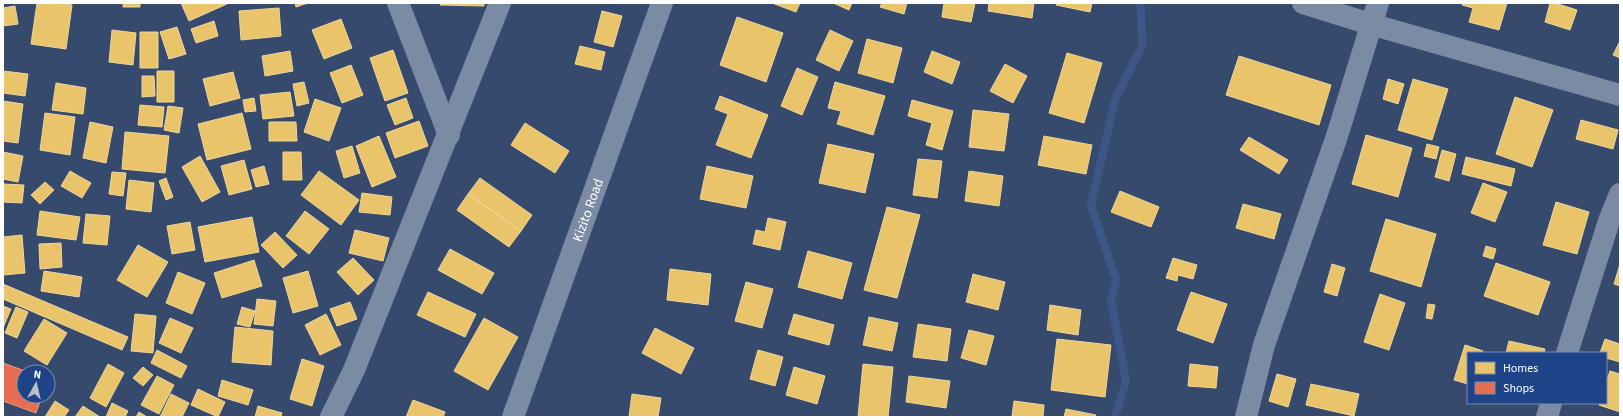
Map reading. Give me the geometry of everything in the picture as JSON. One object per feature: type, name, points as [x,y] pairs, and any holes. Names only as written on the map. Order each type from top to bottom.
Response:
[{"type":"street","points":[[398,3],[449,135]]},
{"type":"street","points":[[331,417],[354,370],[449,135],[500,3]]},
{"type":"street","name":"Kizito Road","points":[[513,417],[662,3]]},
{"type":"street","points":[[1303,3],[1370,24],[1620,95]]},
{"type":"street","points":[[1246,417],[1264,345],[1337,136],[1370,24],[1378,3]]},
{"type":"street","points":[[1567,352],[1609,221],[1620,194]]},
{"type":"street","points":[[1547,417],[1551,404]]},
{"type":"building: Homes","points":[[37,3],[72,5],[66,49],[31,44]]},
{"type":"building: Homes","points":[[123,3],[140,3],[140,7],[123,7]]},
{"type":"building: Homes","points":[[181,3],[227,3],[227,4],[189,21]]},
{"type":"building: Homes","points":[[295,3],[308,3],[296,7]]},
{"type":"building: Homes","points":[[441,3],[484,3],[484,6],[440,5]]},
{"type":"building: Homes","points":[[772,3],[800,3],[796,12]]},
{"type":"building: Homes","points":[[833,3],[852,3],[849,10]]},
{"type":"building: Homes","points":[[882,3],[907,3],[904,14],[880,7]]},
{"type":"building: Homes","points":[[944,3],[975,3],[971,22],[942,17]]},
{"type":"building: Homes","points":[[989,3],[1034,3],[1032,18],[988,11]]},
{"type":"building: Homes","points":[[1057,3],[1092,3],[1090,12],[1056,5]]},
{"type":"building: Homes","points":[[1463,3],[1507,3],[1499,30],[1469,22],[1473,8],[1462,5]]},
{"type":"building: Homes","points":[[1550,3],[1555,3],[1577,10],[1570,30],[1545,22]]},
{"type":"building: Homes","points":[[15,6],[18,24],[3,26],[3,8]]},
{"type":"building: Homes","points":[[279,8],[281,36],[241,40],[239,11]]},
{"type":"building: Homes","points":[[602,11],[622,16],[613,47],[594,42]]},
{"type":"building: Homes","points":[[737,17],[783,33],[766,82],[720,65]]},
{"type":"building: Homes","points":[[341,19],[352,48],[324,59],[312,30]]},
{"type":"building: Homes","points":[[214,21],[218,36],[196,43],[191,29]]},
{"type":"building: Homes","points":[[177,27],[186,54],[169,59],[160,32]]},
{"type":"building: Homes","points":[[112,30],[136,33],[133,65],[109,62]]},
{"type":"building: Homes","points":[[830,30],[853,41],[839,71],[816,60]]},
{"type":"building: Homes","points":[[140,32],[158,32],[158,68],[140,68]]},
{"type":"building: Homes","points":[[867,39],[902,48],[893,83],[858,73]]},
{"type":"building: Homes","points":[[1620,41],[1620,58],[1613,55]]},
{"type":"building: Homes","points":[[580,46],[605,52],[601,70],[575,64]]},
{"type":"building: Homes","points":[[393,50],[408,93],[385,101],[370,58]]},
{"type":"building: Homes","points":[[290,51],[293,71],[265,76],[262,56]]},
{"type":"building: Homes","points":[[932,51],[960,62],[952,84],[924,72]]},
{"type":"building: Homes","points":[[1067,53],[1102,63],[1084,123],[1049,113]]},
{"type":"building: Homes","points":[[1239,56],[1331,85],[1319,125],[1226,95]]},
{"type":"building: Homes","points":[[1005,64],[1027,76],[1013,103],[990,91]]},
{"type":"building: Homes","points":[[351,65],[363,95],[342,103],[330,73]]},
{"type":"building: Homes","points":[[797,68],[818,77],[802,115],[781,106]]},
{"type":"building: Homes","points":[[3,71],[28,74],[25,96],[3,93]]},
{"type":"building: Homes","points":[[157,71],[174,71],[174,102],[157,102]]},
{"type":"building: Homes","points":[[233,72],[240,98],[210,106],[203,79]]},
{"type":"building: Homes","points":[[142,76],[154,76],[155,96],[142,97]]},
{"type":"building: Homes","points":[[1388,79],[1404,84],[1398,104],[1383,99]]},
{"type":"building: Homes","points":[[1413,79],[1448,89],[1432,140],[1398,130]]},
{"type":"building: Homes","points":[[304,82],[309,103],[297,106],[293,84]]},
{"type":"building: Homes","points":[[835,82],[885,96],[873,135],[837,124],[841,111],[828,108]]},
{"type":"building: Homes","points":[[56,83],[86,88],[83,114],[52,110]]},
{"type":"building: Homes","points":[[290,92],[294,116],[263,119],[260,95]]},
{"type":"building: Homes","points":[[720,96],[768,115],[751,158],[716,145],[728,114],[715,109]]},
{"type":"building: Homes","points":[[1515,97],[1553,110],[1532,167],[1496,154]]},
{"type":"building: Homes","points":[[254,98],[256,111],[245,112],[243,100]]},
{"type":"building: Homes","points":[[406,98],[413,118],[395,125],[387,105]]},
{"type":"building: Homes","points":[[315,99],[341,108],[329,141],[304,132]]},
{"type":"building: Homes","points":[[912,100],[953,111],[942,150],[926,145],[932,123],[908,116]]},
{"type":"building: Homes","points":[[3,101],[23,104],[18,143],[3,141]]},
{"type":"building: Homes","points":[[140,105],[164,107],[162,127],[138,125]]},
{"type":"building: Homes","points":[[168,106],[183,108],[179,133],[164,130]]},
{"type":"building: Homes","points":[[973,110],[1009,114],[1004,151],[969,147]]},
{"type":"building: Homes","points":[[45,113],[75,117],[70,155],[40,150]]},
{"type":"building: Homes","points":[[242,113],[251,149],[207,160],[198,124]]},
{"type":"building: Homes","points":[[1581,120],[1618,130],[1613,149],[1576,139]]},
{"type":"building: Homes","points":[[419,121],[428,146],[395,158],[386,133]]},
{"type":"building: Homes","points":[[90,122],[113,127],[106,163],[83,158]]},
{"type":"building: Homes","points":[[269,122],[296,122],[297,141],[269,141]]},
{"type":"building: Homes","points":[[525,123],[569,151],[555,173],[511,145]]},
{"type":"building: Homes","points":[[125,132],[169,136],[165,173],[122,169]]},
{"type":"building: Homes","points":[[1366,135],[1412,148],[1398,197],[1352,184]]},
{"type":"building: Homes","points":[[379,136],[396,177],[372,187],[356,146]]},
{"type":"building: Homes","points":[[1044,136],[1092,145],[1086,174],[1038,165]]},
{"type":"building: Homes","points":[[1249,137],[1288,160],[1279,174],[1240,150]]},
{"type":"building: Homes","points":[[828,144],[874,154],[865,193],[819,183]]},
{"type":"building: Homes","points":[[1427,144],[1439,147],[1436,159],[1424,156]]},
{"type":"building: Homes","points":[[352,146],[360,173],[344,178],[336,151]]},
{"type":"building: Homes","points":[[1442,150],[1456,154],[1449,181],[1435,177]]},
{"type":"building: Homes","points":[[3,152],[23,156],[18,182],[3,179]]},
{"type":"building: Homes","points":[[283,152],[301,152],[302,180],[283,180]]},
{"type":"building: Homes","points":[[200,156],[220,192],[202,202],[182,167]]},
{"type":"building: Homes","points":[[1466,157],[1515,169],[1511,186],[1462,174]]},
{"type":"building: Homes","points":[[918,159],[942,161],[937,198],[913,195]]},
{"type":"building: Homes","points":[[244,160],[252,189],[229,195],[221,166]]},
{"type":"building: Homes","points":[[264,166],[269,184],[256,187],[251,170]]},
{"type":"building: Homes","points":[[707,166],[753,176],[746,208],[700,199]]},
{"type":"building: Homes","points":[[70,171],[91,183],[82,198],[61,186]]},
{"type":"building: Homes","points":[[319,171],[359,200],[341,225],[301,195]]},
{"type":"building: Homes","points":[[969,171],[1003,176],[999,206],[965,201]]},
{"type":"building: Homes","points":[[112,172],[126,173],[123,196],[109,194]]},
{"type":"building: Homes","points":[[166,178],[173,197],[166,200],[159,181]]},
{"type":"building: Homes","points":[[480,178],[532,215],[521,231],[468,194]]},
{"type":"building: Homes","points":[[129,180],[154,183],[151,212],[126,209]]},
{"type":"building: Homes","points":[[45,182],[54,190],[40,204],[31,195]]},
{"type":"building: Homes","points":[[1483,183],[1507,192],[1495,222],[1471,213]]},
{"type":"building: Homes","points":[[3,184],[24,185],[22,203],[3,202]]},
{"type":"building: Homes","points":[[1120,191],[1159,207],[1151,227],[1111,212]]},
{"type":"building: Homes","points":[[362,193],[392,197],[390,215],[359,212]]},
{"type":"building: Homes","points":[[468,194],[521,231],[509,247],[457,210]]},
{"type":"building: Homes","points":[[1556,202],[1589,212],[1577,254],[1543,245]]},
{"type":"building: Homes","points":[[1243,204],[1281,214],[1274,239],[1236,228]]},
{"type":"building: Homes","points":[[887,207],[920,215],[897,298],[864,290]]},
{"type":"building: Homes","points":[[40,211],[80,217],[76,240],[37,235]]},
{"type":"building: Homes","points":[[305,211],[329,229],[309,254],[286,236]]},
{"type":"building: Homes","points":[[86,214],[110,216],[107,245],[83,243]]},
{"type":"building: Homes","points":[[252,217],[259,252],[205,262],[198,227]]},
{"type":"building: Homes","points":[[768,218],[786,222],[780,250],[753,244],[756,230],[765,232]]},
{"type":"building: Homes","points":[[1386,219],[1436,234],[1421,287],[1370,271]]},
{"type":"building: Homes","points":[[190,222],[195,250],[172,254],[167,226]]},
{"type":"building: Homes","points":[[355,230],[389,238],[383,261],[349,253]]},
{"type":"building: Homes","points":[[275,232],[297,255],[283,268],[261,245]]},
{"type":"building: Homes","points":[[22,235],[25,273],[3,275],[3,237]]},
{"type":"building: Homes","points":[[61,243],[62,267],[40,269],[39,244]]},
{"type":"building: Homes","points":[[138,245],[168,262],[147,297],[117,280]]},
{"type":"building: Homes","points":[[1486,246],[1496,249],[1493,259],[1483,256]]},
{"type":"building: Homes","points":[[450,249],[494,273],[482,294],[438,270]]},
{"type":"building: Homes","points":[[808,251],[852,263],[842,299],[798,287]]},
{"type":"building: Homes","points":[[353,258],[374,280],[358,295],[337,272]]},
{"type":"building: Homes","points":[[1173,258],[1197,265],[1193,279],[1178,275],[1177,281],[1166,278]]},
{"type":"building: Homes","points":[[254,260],[262,286],[222,298],[214,273]]},
{"type":"building: Homes","points":[[1496,263],[1550,282],[1538,315],[1484,296]]},
{"type":"building: Homes","points":[[1332,264],[1345,268],[1337,296],[1324,292]]},
{"type":"building: Homes","points":[[1620,264],[1620,286],[1614,284]]},
{"type":"building: Homes","points":[[670,269],[711,274],[708,305],[667,300]]},
{"type":"building: Homes","points":[[44,271],[82,277],[79,297],[41,291]]},
{"type":"building: Homes","points":[[308,271],[318,306],[293,313],[283,278]]},
{"type":"building: Homes","points":[[178,272],[205,283],[192,314],[166,303]]},
{"type":"building: Homes","points":[[973,274],[1005,282],[998,310],[966,302]]},
{"type":"building: Homes","points":[[746,282],[773,289],[762,328],[735,321]]},
{"type":"building: Homes","points":[[3,284],[128,337],[122,350],[3,299]]},
{"type":"building: Homes","points":[[428,292],[476,314],[465,337],[417,315]]},
{"type":"building: Homes","points":[[1191,292],[1227,304],[1213,343],[1177,330]]},
{"type":"building: Homes","points":[[1380,294],[1405,303],[1389,350],[1364,342]]},
{"type":"building: Homes","points":[[257,299],[276,301],[273,326],[254,324]]},
{"type":"building: Homes","points":[[350,302],[357,319],[337,326],[330,309]]},
{"type":"building: Homes","points":[[1428,304],[1435,305],[1432,319],[1426,318]]},
{"type":"building: Homes","points":[[1050,305],[1081,310],[1078,335],[1047,330]]},
{"type":"building: Homes","points":[[3,306],[11,309],[3,328]]},
{"type":"building: Homes","points":[[16,307],[28,312],[17,338],[5,333]]},
{"type":"building: Homes","points":[[242,307],[255,311],[250,327],[237,324]]},
{"type":"building: Homes","points":[[135,314],[156,316],[153,353],[131,351]]},
{"type":"building: Homes","points":[[326,314],[341,345],[320,355],[305,325]]},
{"type":"building: Homes","points":[[794,314],[834,325],[829,345],[788,334]]},
{"type":"building: Homes","points":[[869,317],[898,323],[892,351],[863,345]]},
{"type":"building: Homes","points":[[170,318],[193,328],[181,353],[159,343]]},
{"type":"building: Homes","points":[[484,318],[518,337],[488,390],[454,371]]},
{"type":"building: Homes","points":[[44,319],[67,333],[48,364],[24,351]]},
{"type":"building: Homes","points":[[918,324],[951,329],[947,361],[913,357]]},
{"type":"building: Homes","points":[[235,327],[273,331],[271,365],[232,362]]},
{"type":"building: Homes","points":[[655,328],[694,348],[681,374],[642,353]]},
{"type":"building: Homes","points":[[969,330],[994,336],[986,365],[961,358]]},
{"type":"building: Homes","points":[[1057,339],[1111,345],[1105,397],[1051,390]]},
{"type":"building: Homes","points":[[1605,339],[1620,344],[1620,362],[1607,358],[1607,352],[1600,352]]},
{"type":"building: Homes","points":[[1509,341],[1545,349],[1544,352],[1506,352]]},
{"type":"building: Homes","points":[[1465,345],[1483,351],[1467,352],[1467,384],[1454,380]]},
{"type":"building: Homes","points":[[157,350],[187,366],[181,378],[151,363]]},
{"type":"building: Homes","points":[[758,350],[783,357],[775,386],[750,379]]},
{"type":"building: Homes","points":[[302,359],[324,366],[312,406],[290,399]]},
{"type":"building: Homes","points":[[108,364],[124,373],[106,407],[90,398]]},
{"type":"building: Homes","points":[[863,364],[893,367],[888,417],[858,417]]},
{"type":"building: Homes","points":[[1190,364],[1218,367],[1216,388],[1188,386]]},
{"type":"building: Homes","points":[[143,367],[153,375],[143,386],[133,378]]},
{"type":"building: Homes","points":[[794,367],[825,376],[817,404],[786,395]]},
{"type":"building: Homes","points":[[1610,371],[1620,374],[1620,412],[1599,405],[1607,404],[1607,380]]},
{"type":"building: Homes","points":[[1277,374],[1296,379],[1288,407],[1269,401]]},
{"type":"building: Homes","points":[[157,376],[174,385],[159,414],[141,405]]},
{"type":"building: Homes","points":[[909,376],[950,381],[946,408],[906,402]]},
{"type":"building: Homes","points":[[222,380],[253,390],[248,405],[218,396]]},
{"type":"building: Homes","points":[[1311,384],[1359,394],[1354,416],[1306,405]]},
{"type":"building: Homes","points":[[198,389],[225,402],[218,417],[191,405]]},
{"type":"building: Homes","points":[[171,394],[189,403],[182,417],[160,417]]},
{"type":"building: Homes","points":[[632,394],[661,398],[658,417],[629,417]]},
{"type":"building: Homes","points":[[413,400],[445,412],[443,417],[406,417]]},
{"type":"building: Homes","points":[[1014,401],[1044,405],[1043,417],[1012,416]]},
{"type":"building: Homes","points":[[56,402],[69,410],[64,417],[45,417],[53,404],[56,404]]},
{"type":"building: Homes","points":[[112,403],[128,411],[125,417],[106,417]]},
{"type":"building: Homes","points":[[83,406],[100,417],[75,417]]},
{"type":"building: Homes","points":[[258,406],[282,413],[281,417],[255,417]]},
{"type":"building: Homes","points":[[1066,409],[1096,415],[1095,417],[1064,417]]},
{"type":"building: Homes","points":[[139,412],[147,417],[136,417]]},
{"type":"building: Shops","points":[[3,363],[16,368],[16,404],[39,404],[36,413],[3,401]]},
{"type":"waterway","points":[[1115,417],[1126,381],[1111,300],[1116,280],[1091,205],[1115,100],[1142,46],[1141,7],[1139,3]]}]
